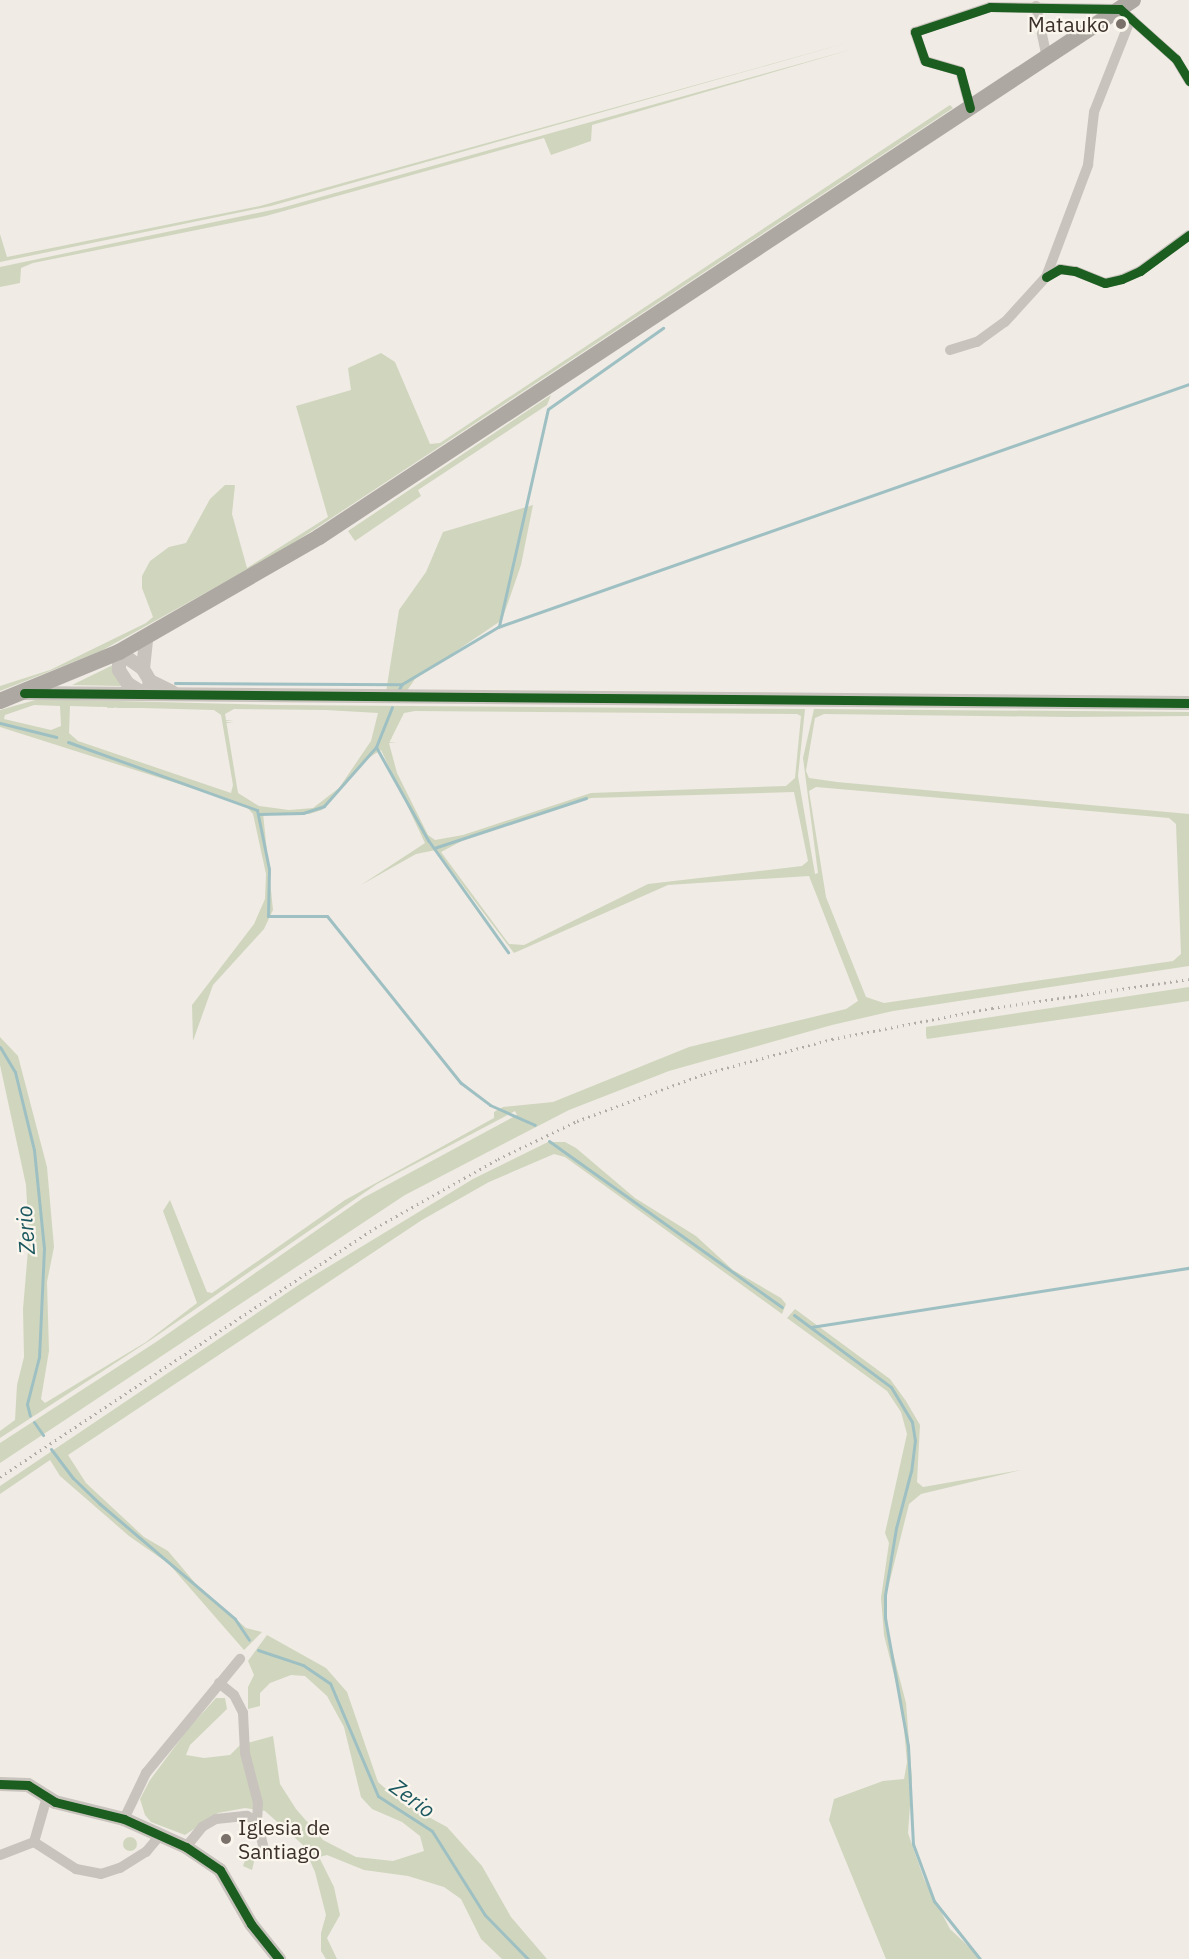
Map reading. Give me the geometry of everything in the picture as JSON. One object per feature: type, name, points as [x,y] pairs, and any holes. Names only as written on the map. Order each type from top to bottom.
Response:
[{"type":"main road","points":[[0,701],[24,693],[146,638],[319,537],[970,108],[1128,9]]},
{"type":"street","points":[[1036,6],[1047,58]]},
{"type":"street","points":[[970,108],[960,71],[925,62],[915,32],[990,7],[1128,9],[1176,59],[1189,81]]},
{"type":"street","points":[[1046,277],[1088,165],[1094,112],[1128,9]]},
{"type":"street","points":[[950,350],[977,342],[1005,322],[1046,277],[1060,269],[1075,270],[1105,283],[1122,279],[1140,271],[1189,235]]},
{"type":"street","points":[[144,685],[146,638]]},
{"type":"street","points":[[118,652],[144,685]]},
{"type":"street","points":[[118,652],[119,670],[128,684],[144,685],[187,695],[1189,703]]},
{"type":"street","points":[[24,693],[144,685]]},
{"type":"street","points":[[124,1819],[146,1773],[240,1659]]},
{"type":"street","points":[[219,1683],[234,1695],[243,1713],[245,1753],[258,1803],[257,1821],[265,1852]]},
{"type":"street","points":[[0,1784],[28,1785],[71,1808],[124,1819],[162,1834],[186,1847],[220,1870],[264,1943],[279,1959]]},
{"type":"street","points":[[34,1842],[47,1797]]},
{"type":"street","points":[[186,1847],[202,1827],[216,1819],[248,1816],[257,1821]]},
{"type":"street","points":[[34,1842],[76,1869],[101,1874],[120,1868],[146,1852],[162,1834]]},
{"type":"street","points":[[0,1855],[34,1842]]},
{"type":"green space","points":[[850,42],[271,206],[0,262],[0,234],[7,257],[260,206]]},
{"type":"green space","points":[[853,49],[592,125],[591,141],[551,155],[544,138],[266,216],[33,263],[21,268],[20,283],[0,287],[0,267],[281,208]]},
{"type":"green space","points":[[950,105],[953,108],[286,548],[101,651],[0,691],[0,686],[50,670],[146,623],[153,617],[142,588],[142,576],[150,561],[169,547],[186,543],[210,499],[225,485],[235,485],[232,514],[247,568],[328,517],[296,406],[351,390],[348,368],[381,353],[395,362],[430,444],[440,443]]},
{"type":"green space","points":[[551,395],[547,405],[418,490],[421,496],[355,541],[348,531]]},
{"type":"green space","points":[[533,505],[521,565],[502,620],[415,679],[406,692],[386,692],[399,610],[426,572],[443,532]]},
{"type":"green space","points":[[113,665],[121,686],[72,685]]},
{"type":"green space","points":[[39,699],[274,705],[805,709],[798,776],[815,874],[818,873],[803,758],[814,709],[1189,712],[1189,716],[1069,717],[824,714],[815,718],[806,771],[809,778],[837,782],[1189,814],[1189,966],[893,1011],[832,1025],[669,1071],[569,1110],[405,1195],[0,1463],[0,1443],[156,1342],[363,1198],[517,1115],[515,1111],[377,1184],[149,1341],[0,1438],[0,1431],[15,1420],[17,1385],[24,1357],[23,1309],[29,1238],[26,1185],[0,1065],[0,1037],[18,1056],[47,1167],[54,1247],[47,1282],[49,1351],[41,1399],[45,1403],[146,1342],[197,1303],[163,1211],[170,1200],[207,1292],[212,1293],[345,1200],[494,1118],[494,1112],[503,1107],[553,1102],[689,1047],[846,1009],[858,1001],[809,876],[668,885],[514,953],[436,850],[416,854],[361,885],[425,843],[381,750],[365,760],[322,810],[309,814],[263,813],[273,910],[264,929],[213,985],[193,1041],[192,1005],[254,924],[265,899],[266,874],[253,814],[245,805],[0,727],[0,710]],"holes":[[[34,705],[60,706],[61,726],[51,730],[4,719],[5,715]],[[70,706],[214,710],[221,715],[233,785],[231,793],[78,741],[69,733]],[[234,709],[378,713],[371,741],[339,788],[313,808],[289,810],[259,806],[238,793],[225,714]],[[415,711],[797,714],[801,716],[795,778],[786,786],[591,793],[463,835],[435,840],[428,835],[397,773],[389,743],[404,713]],[[816,787],[1169,818],[1176,824],[1181,954],[1173,961],[884,1003],[866,997],[826,897],[809,791]],[[794,792],[808,861],[802,866],[648,884],[524,945],[509,944],[441,852],[473,835],[591,798]]]},
{"type":"green space","points":[[1189,987],[1189,1001],[927,1039],[926,1035],[926,1027]]},
{"type":"green space","points":[[548,1142],[565,1142],[576,1148],[635,1198],[696,1236],[733,1270],[781,1298],[786,1304],[782,1314],[565,1157],[554,1154],[489,1182],[422,1220],[68,1455],[86,1483],[144,1537],[168,1551],[196,1584],[246,1628],[262,1632],[244,1650],[169,1564],[129,1536],[60,1476],[50,1460],[0,1494],[0,1486],[300,1284],[473,1179]]},
{"type":"green space","points":[[795,1309],[890,1379],[906,1401],[920,1425],[917,1482],[923,1487],[1021,1470],[921,1494],[909,1504],[886,1596],[888,1634],[906,1703],[912,1779],[908,1833],[924,1879],[950,1929],[982,1959],[886,1959],[829,1820],[834,1799],[883,1781],[904,1779],[907,1762],[902,1707],[884,1635],[881,1598],[889,1543],[885,1533],[907,1434],[901,1412],[887,1391],[787,1318]]},
{"type":"green space","points":[[267,1635],[326,1668],[347,1692],[378,1782],[401,1802],[447,1827],[482,1866],[511,1917],[547,1959],[502,1959],[481,1939],[461,1899],[444,1887],[408,1876],[364,1870],[327,1855],[319,1857],[334,1887],[340,1915],[327,1938],[337,1959],[326,1959],[321,1951],[321,1933],[326,1915],[315,1872],[303,1845],[265,1811],[245,1808],[218,1813],[185,1835],[151,1822],[145,1815],[140,1799],[150,1780],[188,1729],[216,1698],[225,1698],[227,1709],[190,1745],[186,1755],[204,1758],[230,1755],[240,1745],[273,1736],[280,1784],[296,1809],[323,1840],[356,1857],[393,1861],[424,1851],[420,1836],[402,1822],[372,1809],[361,1797],[344,1727],[327,1696],[305,1676],[291,1675],[270,1683],[260,1693],[260,1706],[248,1709],[248,1687],[254,1675],[248,1661]]},
{"type":"green space","points":[[130,1837],[135,1839],[137,1844],[135,1849],[130,1851],[125,1849],[123,1844],[125,1839]]},
{"type":"green space","points":[[250,1845],[257,1850],[252,1870],[243,1866]]},
{"type":"waterway","points":[[499,626],[548,409],[663,328]]},
{"type":"waterway","points":[[399,689],[402,684],[498,627],[1189,384]]},
{"type":"waterway","points":[[175,683],[401,684]]},
{"type":"waterway","points":[[259,814],[303,813],[324,806],[376,747],[392,707]]},
{"type":"waterway","points":[[0,723],[56,737]]},
{"type":"waterway","points":[[68,742],[257,810],[269,869],[268,916],[327,916],[461,1083],[490,1105],[535,1125]]},
{"type":"waterway","points":[[376,747],[428,840],[508,952]]},
{"type":"waterway","points":[[434,848],[586,798]]},
{"type":"waterway","name":"Zerio","points":[[0,1047],[15,1072],[34,1150],[44,1248],[39,1357],[27,1404],[30,1416]]},
{"type":"waterway","points":[[549,1141],[782,1307]]},
{"type":"waterway","points":[[811,1327],[1189,1268]]},
{"type":"waterway","points":[[794,1315],[891,1387],[912,1422],[915,1440],[911,1471],[896,1528],[885,1595],[885,1618],[908,1746],[913,1844],[934,1901],[980,1959]]},
{"type":"waterway","name":"Zerio","points":[[34,1422],[43,1435]]},
{"type":"waterway","name":"Zerio","points":[[51,1449],[73,1478],[100,1504],[235,1619],[249,1640]]},
{"type":"waterway","name":"Zerio","points":[[258,1650],[303,1665],[330,1683],[378,1796],[432,1831],[485,1915],[528,1959]]},
{"type":"railway","points":[[0,1477],[375,1228],[498,1159],[577,1121],[704,1074],[832,1039],[992,1008],[1189,979]]},
{"type":"cycle path","points":[[970,108],[960,71],[925,61],[915,32],[990,7],[1120,9],[1176,59],[1189,81]]},
{"type":"cycle path","points":[[1046,277],[1060,269],[1075,271],[1105,283],[1122,279],[1140,271],[1189,235]]},
{"type":"cycle path","points":[[24,693],[1189,703]]},
{"type":"cycle path","points":[[0,1784],[28,1785],[55,1802],[124,1819],[186,1847],[220,1870],[251,1924],[279,1959]]},
{"type":"place","name":"Matauko","points":[[1121,24]]},
{"type":"place","name":"Iglesia de Santiago","points":[[226,1839]]}]
